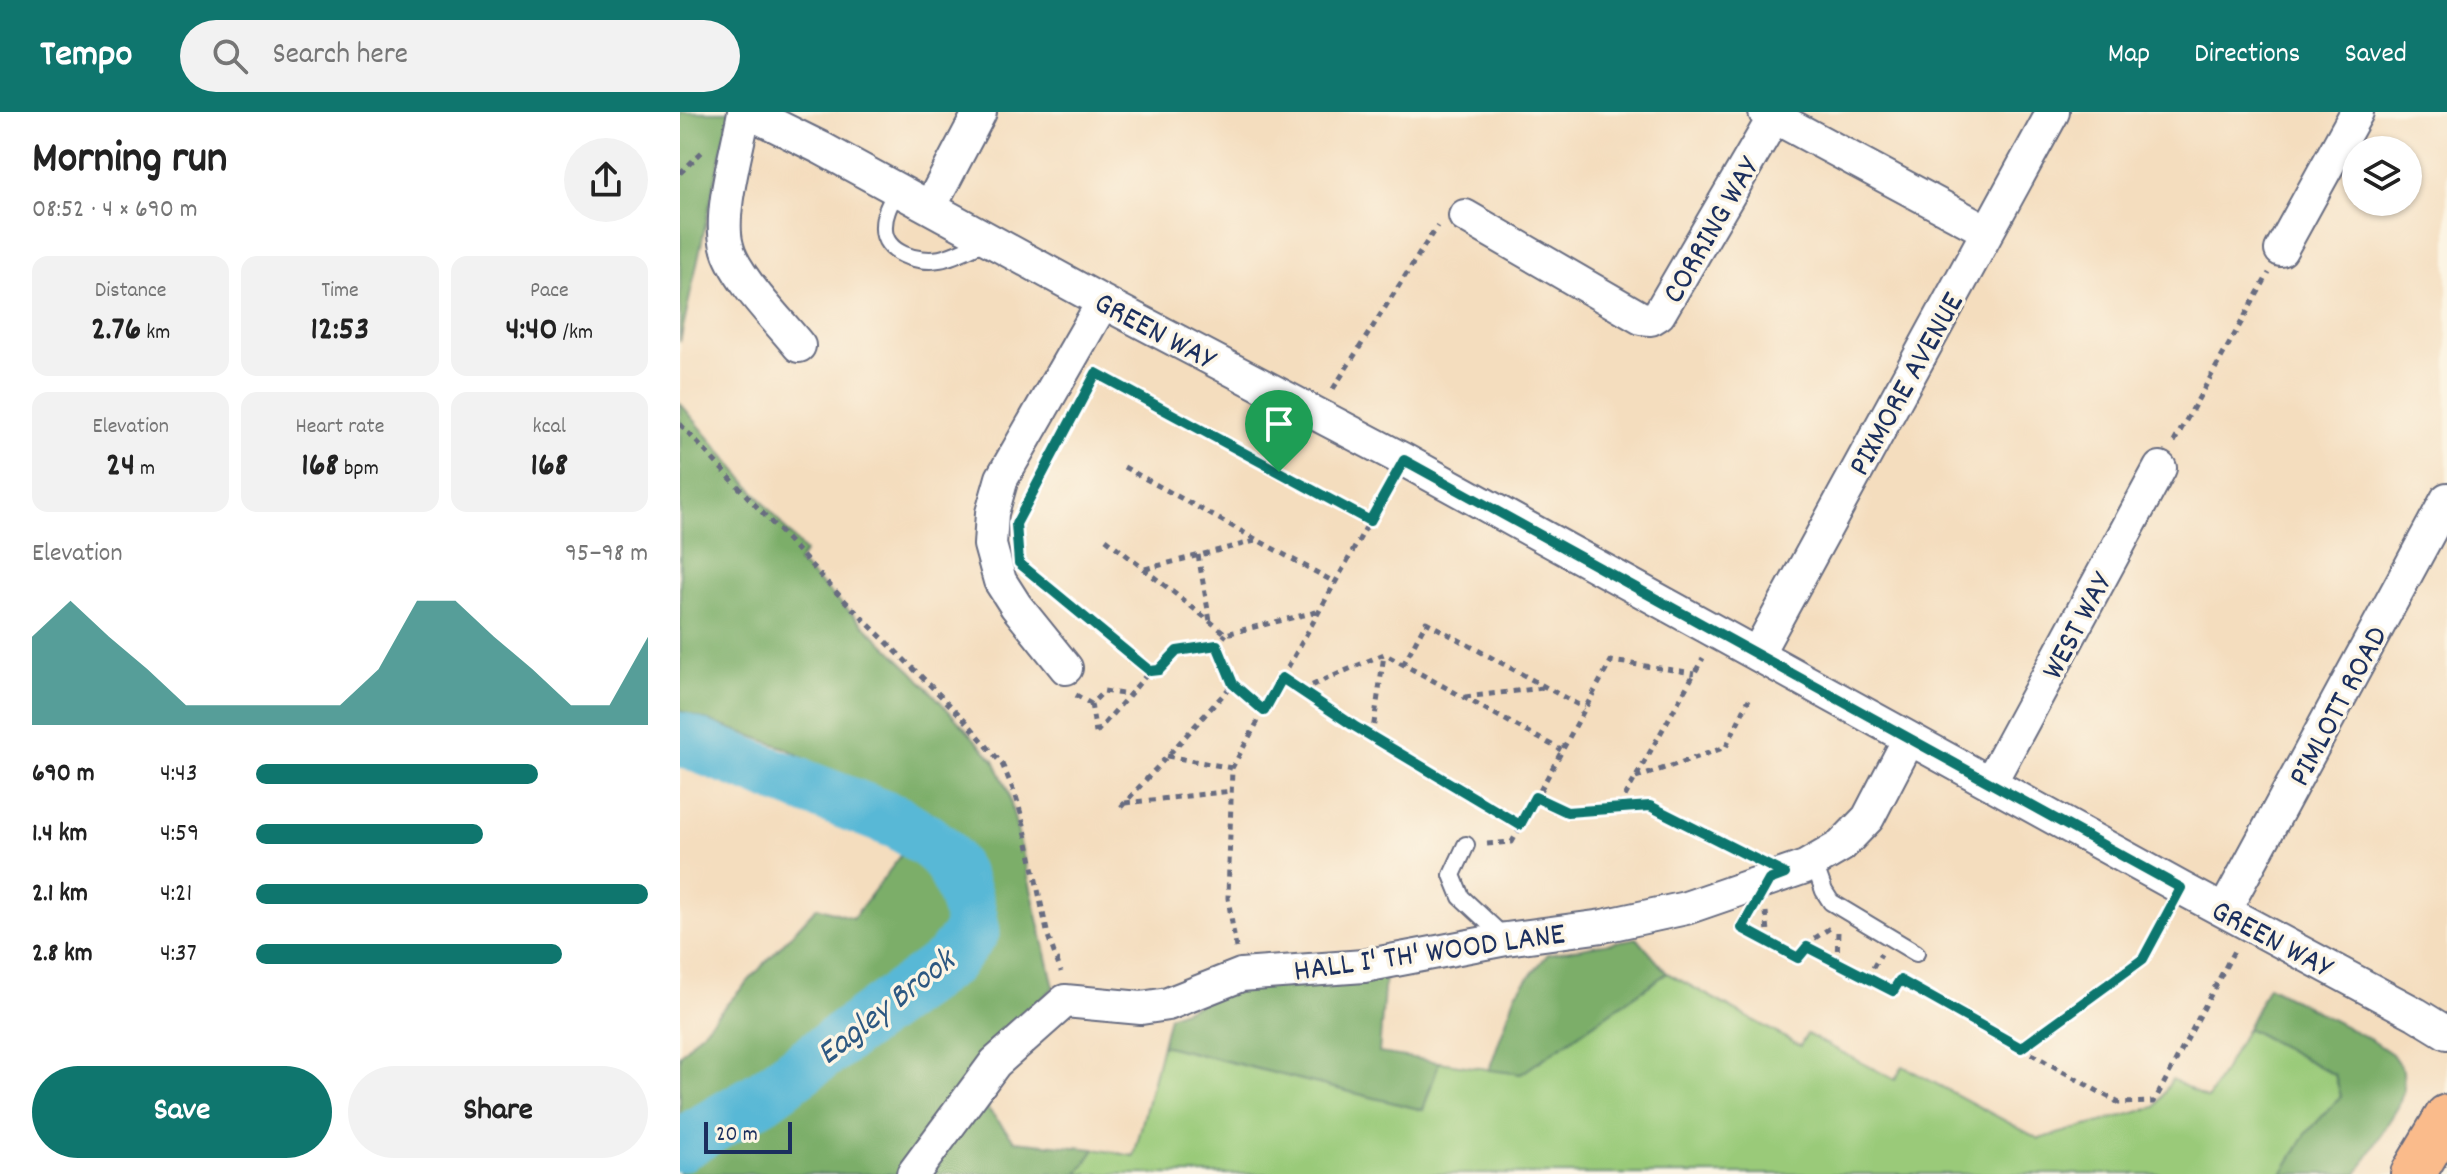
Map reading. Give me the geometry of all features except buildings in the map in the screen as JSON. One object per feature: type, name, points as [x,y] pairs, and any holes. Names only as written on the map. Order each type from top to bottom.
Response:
[{"type":"highway","points":[[2413,1174],[2447,1117]]},
{"type":"street","name":"GREEN WAY","points":[[746,112],[821,148],[1103,302],[1404,460],[2447,1033]]},
{"type":"street","points":[[746,112],[723,226],[727,249],[737,269],[799,346]]},
{"type":"street","points":[[930,207],[980,112]]},
{"type":"street","name":"PIXMORE AVENUE","points":[[1757,654],[2053,112]]},
{"type":"street","points":[[2281,250],[2357,112]]},
{"type":"street","points":[[1772,114],[1987,231]]},
{"type":"street","name":"CORRING WAY","points":[[1465,216],[1641,318],[1651,319],[1659,314],[1772,114]]},
{"type":"street","points":[[1066,668],[1000,581],[990,545],[992,513],[1002,478],[1083,366],[1103,302]]},
{"type":"street","name":"WEST WAY","points":[[1990,783],[2160,468]]},
{"type":"street","name":"PIMLOTT ROAD","points":[[2236,917],[2447,499]]},
{"type":"street","name":"HALL I' TH' WOOD LANE","points":[[1065,1001],[1141,1008],[1168,1004],[1241,975],[1364,966],[1506,939],[1603,926],[1686,908],[1790,872],[1841,846],[1868,818],[1909,739]]},
{"type":"street","points":[[913,1174],[995,1063],[1065,1001]]},
{"type":"lane","points":[[897,190],[885,214],[883,230],[892,247],[906,256],[921,260],[943,259],[989,240]]},
{"type":"lane","points":[[1466,845],[1452,875],[1461,897],[1506,939]]},
{"type":"lane","points":[[1790,872],[1824,891],[1831,902],[1916,953]]},
{"type":"path","points":[[1317,414],[1434,227],[1465,216]]},
{"type":"path","points":[[2160,468],[2281,250]]},
{"type":"path","points":[[1083,366],[1090,386]]},
{"type":"path","points":[[1083,366],[1370,521]]},
{"type":"path","points":[[680,424],[838,594],[965,720],[1002,764],[1024,825],[1048,936],[1062,976],[1065,1001]]},
{"type":"path","points":[[1236,945],[1228,898],[1232,768],[1404,460]]},
{"type":"path","points":[[1124,467],[1336,583]]},
{"type":"path","points":[[1106,539],[1226,634]]},
{"type":"path","points":[[1144,569],[1257,540]]},
{"type":"path","points":[[1198,555],[1211,622]]},
{"type":"path","points":[[1031,573],[1150,671]]},
{"type":"path","points":[[1091,704],[1096,733],[1150,671],[1159,670],[1177,651],[1217,645],[1226,634],[1320,611]]},
{"type":"path","points":[[1403,665],[1426,622],[1584,708]]},
{"type":"path","points":[[1619,807],[1717,632]]},
{"type":"path","points":[[1217,645],[1233,684],[1264,711]]},
{"type":"path","points":[[1300,690],[1384,654]]},
{"type":"path","points":[[1384,654],[1561,750]]},
{"type":"path","points":[[1372,737],[1384,654]]},
{"type":"path","points":[[1466,845],[1512,842],[1611,661],[1694,673]]},
{"type":"path","points":[[1282,678],[1372,737],[1520,825]]},
{"type":"path","points":[[1232,791],[1122,805],[1233,684]]},
{"type":"path","points":[[1464,698],[1545,687]]},
{"type":"path","points":[[1635,778],[1726,747],[1749,699]]},
{"type":"path","points":[[1167,756],[1232,768]]},
{"type":"path","points":[[1535,797],[1567,812],[1650,806],[1790,872],[1742,928],[1798,958],[1807,947],[1893,991],[1900,980],[2119,1103],[2154,1102],[2236,917]]},
{"type":"path","points":[[2021,1048],[2143,959],[2181,888]]},
{"type":"path","points":[[1837,962],[1838,922]]},
{"type":"green space","points":[[680,112],[730,112],[680,342]]},
{"type":"green space","points":[[680,403],[805,552],[798,562],[913,672],[994,760],[1008,791],[1054,987],[985,1052],[988,1109],[1015,1141],[1095,1149],[1078,1174],[680,1174],[680,1055],[817,907],[853,918],[906,849],[945,833],[931,812],[860,791],[786,748],[680,711]]},
{"type":"green space","points":[[1637,938],[1667,973],[1521,1074],[1489,1070],[1516,993],[1548,954]]},
{"type":"green space","points":[[1667,973],[1800,1046],[1807,1034],[1895,1080],[1903,1066],[2039,1139],[2156,1107],[2172,1079],[2208,1099],[2247,1028],[2335,1075],[2341,1096],[2306,1134],[2282,1174],[1078,1174],[1095,1149],[1134,1156],[1162,1045],[1423,1110],[1439,1062],[1521,1074]]},
{"type":"green space","points":[[1385,976],[1379,1053],[1439,1062],[1423,1110],[1162,1045],[1169,1016],[1245,985]]},
{"type":"green space","points":[[2268,986],[2373,1041],[2392,1054],[2403,1070],[2404,1089],[2398,1107],[2357,1174],[2282,1174],[2306,1134],[2341,1096],[2335,1075],[2247,1028]]},
{"type":"waterway","name":"Eagley Brook","points":[[680,739],[899,823],[924,839],[941,853],[956,874],[973,930],[949,961],[763,1096],[680,1145]]},
{"type":"route","points":[[1096,373],[1279,472],[1370,521],[1404,460],[2181,888],[2143,959],[2021,1048],[1900,980],[1893,991],[1807,947],[1798,958],[1742,928],[1769,880],[1785,874],[1650,806],[1567,812],[1535,797],[1520,825],[1354,726],[1282,678],[1264,711],[1233,684],[1217,645],[1177,651],[1159,670],[1150,671],[1019,563],[1016,524],[1096,373]]}]
